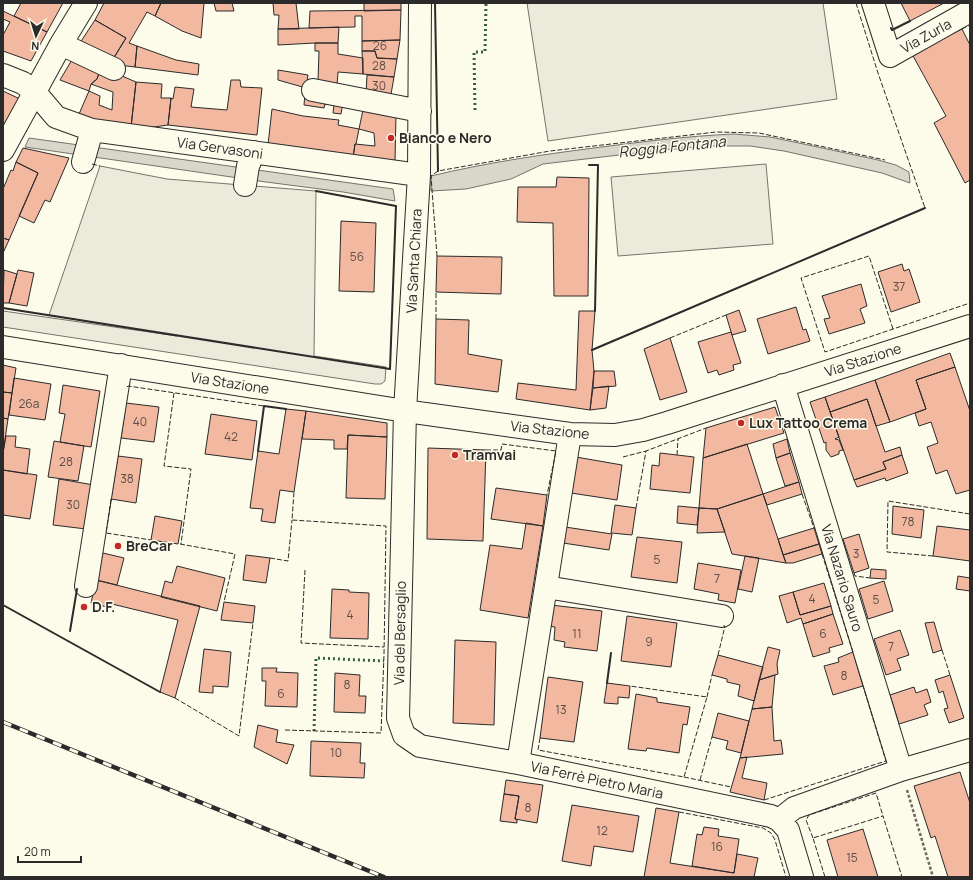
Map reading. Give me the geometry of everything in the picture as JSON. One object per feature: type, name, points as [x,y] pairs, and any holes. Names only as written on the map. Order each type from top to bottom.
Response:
[{"type":"street","points":[[3,150],[34,91],[86,3]]},
{"type":"street","name":"Via Santa Chiara","points":[[405,411],[419,175],[420,3]]},
{"type":"street","name":"Via Zurla","points":[[873,3],[890,56],[970,11]]},
{"type":"street","points":[[61,44],[114,69]]},
{"type":"street","name":"Via Gervasoni","points":[[3,75],[23,83],[34,91],[56,117],[92,130],[419,175]]},
{"type":"street","points":[[313,90],[420,111]]},
{"type":"street","points":[[84,162],[92,130]]},
{"type":"street","points":[[245,185],[248,166],[254,152]]},
{"type":"street","name":"Via Stazione","points":[[3,347],[405,411],[570,434],[615,435],[643,430],[782,385],[969,328]]},
{"type":"street","points":[[86,586],[121,365]]},
{"type":"street","name":"Via Nazario Sauro","points":[[782,385],[901,770]]},
{"type":"street","name":"Via del Bersaglio","points":[[405,411],[398,718],[404,735],[420,746],[518,763]]},
{"type":"street","name":"Via Ferrè Pietro Maria","points":[[570,434],[518,763],[763,814],[779,820]]},
{"type":"street","points":[[546,587],[722,616]]},
{"type":"street","points":[[802,877],[788,830],[779,820],[794,808],[901,770],[970,750]]},
{"type":"path","points":[[901,770],[933,877]]},
{"type":"shaded area","points":[[527,3],[823,3],[837,99],[548,141]]},
{"type":"shaded area","points":[[766,164],[773,244],[618,256],[611,177]]},
{"type":"shaded area","points":[[100,166],[167,179],[316,191],[314,356],[386,367],[385,381],[381,384],[375,384],[3,327],[3,311],[177,336],[49,315]]},
{"type":"water","name":"Roggia Fontana","points":[[734,134],[770,137],[896,165],[909,172],[910,183],[882,173],[784,151],[750,146],[708,146],[543,164],[511,179],[466,189],[431,191],[431,176],[492,163],[629,144]]},
{"type":"water","points":[[29,138],[393,189],[395,201],[343,192],[25,147]]},
{"type":"building","points":[[21,3],[63,3],[47,32],[14,16]]},
{"type":"building","points":[[104,3],[161,3],[155,16],[147,12],[129,43],[137,46],[135,67],[110,64],[126,38],[95,20]]},
{"type":"building","points":[[161,3],[204,3],[201,38],[182,31],[155,16]]},
{"type":"building","points":[[214,3],[232,3],[234,11],[216,11]]},
{"type":"building","points":[[273,3],[296,3],[299,29],[278,29],[279,15],[274,15]]},
{"type":"building","points":[[364,3],[401,3],[401,10],[364,11]]},
{"type":"building","points":[[901,3],[944,3],[910,21]]},
{"type":"building","points":[[401,10],[400,40],[362,41],[362,16],[355,16],[355,27],[309,28],[310,11]]},
{"type":"building","points":[[3,11],[47,32],[31,61],[3,51],[3,35],[10,22],[3,19]]},
{"type":"building","points":[[95,20],[126,38],[110,64],[76,49]]},
{"type":"building","points":[[339,27],[338,43],[278,45],[278,29]]},
{"type":"building","points":[[962,29],[970,45],[970,180],[965,183],[934,123],[946,116],[912,54]]},
{"type":"building","points":[[400,40],[397,59],[377,58],[375,51],[362,51],[362,41]]},
{"type":"building","points":[[315,43],[338,43],[338,54],[363,58],[363,74],[338,72],[337,85],[318,81],[319,51],[315,51]]},
{"type":"building","points":[[137,46],[176,60],[199,64],[198,75],[135,67]]},
{"type":"building","points":[[362,51],[375,51],[377,58],[397,59],[394,77],[363,74]]},
{"type":"building","points":[[73,58],[101,67],[97,79],[91,84],[89,91],[60,80]]},
{"type":"building","points":[[101,67],[136,82],[131,127],[111,127],[79,114],[89,91],[100,96],[99,105],[112,110],[113,92],[91,84],[97,79]]},
{"type":"building","points":[[278,70],[308,75],[306,88],[278,80]]},
{"type":"building","points":[[367,75],[394,77],[390,100],[366,94]]},
{"type":"building","points":[[231,80],[240,80],[241,87],[262,88],[257,135],[168,125],[171,98],[173,99],[175,87],[194,89],[191,107],[227,110]]},
{"type":"building","points":[[136,82],[162,84],[161,98],[171,98],[168,125],[147,128],[131,127]]},
{"type":"building","points":[[3,91],[20,99],[3,131]]},
{"type":"building","points":[[305,94],[343,102],[341,114],[333,113],[334,105],[325,104],[324,108],[304,105]]},
{"type":"building","points":[[364,105],[396,113],[395,162],[353,158],[355,144],[375,146],[374,133],[359,129]]},
{"type":"building","points":[[272,109],[303,116],[339,120],[338,125],[359,129],[353,158],[268,145]]},
{"type":"building","points":[[23,148],[69,158],[50,202],[45,200],[34,223],[19,216],[38,173],[16,162]]},
{"type":"building","points":[[16,162],[38,173],[9,240],[3,238],[3,189],[11,170],[13,171]]},
{"type":"building","points":[[557,177],[589,178],[588,296],[554,296],[553,223],[517,222],[518,187],[556,187]]},
{"type":"building","points":[[341,221],[376,223],[374,292],[339,291]]},
{"type":"building","points":[[3,238],[9,240],[3,253]]},
{"type":"building","points":[[437,256],[502,257],[501,294],[436,292]]},
{"type":"building","points":[[902,264],[904,271],[909,269],[920,302],[891,312],[878,272]]},
{"type":"building","points":[[4,270],[17,274],[9,303],[3,303]]},
{"type":"building","points":[[18,270],[34,273],[27,306],[9,303]]},
{"type":"building","points":[[861,284],[867,306],[860,309],[865,323],[829,334],[824,319],[830,318],[822,296]]},
{"type":"building","points":[[796,307],[803,330],[806,329],[810,341],[768,354],[757,319]]},
{"type":"building","points":[[739,310],[746,331],[732,335],[726,315]]},
{"type":"building","points":[[579,311],[595,311],[592,350],[594,371],[590,410],[516,399],[518,383],[576,390]]},
{"type":"building","points":[[436,319],[469,320],[468,354],[502,360],[498,392],[435,384]]},
{"type":"building","points":[[731,332],[741,363],[733,365],[734,370],[719,375],[717,370],[708,373],[698,342]]},
{"type":"building","points":[[670,338],[687,392],[660,400],[644,349]]},
{"type":"building","points":[[950,353],[955,367],[916,380],[926,409],[890,422],[875,380]]},
{"type":"building","points":[[3,365],[16,368],[12,393],[3,392]]},
{"type":"building","points":[[955,367],[970,411],[970,490],[956,494],[947,470],[936,474],[927,447],[938,443],[931,422],[919,426],[915,413],[926,409],[916,380]]},
{"type":"building","points":[[594,371],[614,371],[616,386],[593,388]]},
{"type":"building","points":[[14,378],[51,384],[45,420],[9,415]]},
{"type":"building","points":[[875,380],[890,422],[876,426],[867,399],[830,412],[825,397]]},
{"type":"building","points":[[63,385],[100,391],[91,447],[60,442],[65,414],[59,413]]},
{"type":"building","points":[[609,386],[606,408],[590,410],[593,388]]},
{"type":"building","points":[[3,392],[12,393],[8,419],[3,418]]},
{"type":"building","points":[[825,397],[839,437],[835,439],[839,440],[843,450],[839,451],[839,454],[831,457],[826,450],[826,442],[824,443],[810,402]]},
{"type":"building","points":[[867,399],[885,452],[900,447],[902,455],[883,462],[886,469],[854,480],[830,412]]},
{"type":"building","points":[[126,403],[159,407],[154,442],[121,438]]},
{"type":"building","points":[[775,407],[784,433],[703,458],[706,428]]},
{"type":"building","points":[[286,409],[306,411],[294,492],[280,490],[275,523],[261,521],[263,509],[250,508],[258,451],[279,454]]},
{"type":"building","points":[[306,411],[387,423],[387,437],[348,435],[347,449],[334,449],[334,440],[302,439]]},
{"type":"building","points":[[211,414],[257,421],[252,460],[205,454]]},
{"type":"building","points":[[3,418],[8,419],[3,453]]},
{"type":"building","points":[[348,435],[387,437],[385,499],[346,498]]},
{"type":"building","points":[[6,436],[16,436],[15,447],[30,449],[27,474],[3,470],[3,453]]},
{"type":"building","points":[[787,439],[790,453],[776,458],[773,444]]},
{"type":"building","points":[[54,441],[84,446],[78,481],[48,477]]},
{"type":"building","points":[[747,444],[763,494],[717,509],[699,508],[703,458]]},
{"type":"building","points":[[428,448],[486,450],[483,541],[427,539]]},
{"type":"building","points":[[660,453],[694,457],[690,493],[650,489],[652,465],[659,466]]},
{"type":"building","points":[[790,453],[799,482],[785,486],[776,458]]},
{"type":"building","points":[[902,455],[908,473],[886,481],[885,478],[857,487],[854,480],[886,469],[883,462]]},
{"type":"building","points":[[118,456],[142,459],[136,503],[111,499]]},
{"type":"building","points":[[576,457],[622,465],[617,500],[571,493]]},
{"type":"building","points":[[3,470],[37,475],[30,519],[3,515]]},
{"type":"building","points":[[59,479],[94,485],[86,529],[53,525]]},
{"type":"building","points":[[799,482],[802,494],[767,505],[763,494]]},
{"type":"building","points":[[496,488],[547,495],[543,526],[491,519]]},
{"type":"building","points":[[763,494],[786,563],[732,554],[717,509]]},
{"type":"building","points":[[615,505],[636,508],[632,535],[611,533]]},
{"type":"building","points":[[678,506],[699,508],[697,525],[677,523]]},
{"type":"building","points":[[893,506],[924,510],[921,538],[892,534]]},
{"type":"building","points":[[699,508],[717,509],[725,532],[697,533]]},
{"type":"building","points":[[155,516],[182,521],[178,544],[151,540]]},
{"type":"building","points":[[526,523],[543,526],[528,618],[480,610],[490,545],[522,549]]},
{"type":"building","points":[[937,526],[970,530],[970,561],[933,556]]},
{"type":"building","points":[[565,527],[612,534],[609,550],[563,543]]},
{"type":"building","points":[[814,528],[819,544],[783,555],[778,539]]},
{"type":"building","points":[[859,534],[869,568],[854,573],[843,539]]},
{"type":"building","points":[[637,537],[682,542],[677,583],[631,577]]},
{"type":"building","points":[[819,544],[822,554],[793,563],[786,563],[783,555]]},
{"type":"building","points":[[103,553],[124,558],[117,585],[96,580]]},
{"type":"building","points":[[246,555],[270,558],[266,583],[243,580]]},
{"type":"building","points":[[745,556],[759,558],[752,592],[738,589]]},
{"type":"building","points":[[698,563],[741,570],[735,603],[718,600],[719,594],[694,589]]},
{"type":"building","points":[[177,566],[225,578],[217,611],[161,597],[165,581],[172,583]]},
{"type":"building","points":[[871,569],[886,570],[886,579],[870,578]]},
{"type":"building","points":[[958,576],[970,578],[970,591],[956,589]]},
{"type":"building","points":[[96,580],[200,606],[175,698],[160,692],[178,620],[112,604],[111,608],[91,603]]},
{"type":"building","points":[[884,581],[893,611],[868,619],[859,589]]},
{"type":"building","points":[[824,583],[831,606],[800,615],[793,592]]},
{"type":"building","points":[[332,589],[369,593],[368,639],[330,638]]},
{"type":"building","points":[[793,592],[800,615],[831,606],[833,614],[803,624],[801,618],[787,623],[779,596]]},
{"type":"building","points":[[224,602],[255,606],[253,623],[221,620]]},
{"type":"building","points":[[551,605],[602,611],[597,651],[564,647],[565,642],[554,640],[555,627],[548,626]]},
{"type":"building","points":[[833,614],[843,644],[829,648],[830,652],[813,657],[803,624]]},
{"type":"building","points":[[627,616],[677,623],[671,667],[621,661]]},
{"type":"building","points":[[934,622],[942,650],[933,653],[925,623]]},
{"type":"building","points":[[900,630],[909,655],[897,659],[901,670],[886,675],[874,639]]},
{"type":"building","points":[[455,640],[496,642],[494,725],[453,723]]},
{"type":"building","points":[[768,647],[780,650],[777,664],[778,674],[759,680]]},
{"type":"building","points":[[204,649],[231,652],[228,687],[213,686],[213,693],[199,692]]},
{"type":"building","points":[[853,652],[863,686],[833,695],[824,666],[839,662],[838,658]]},
{"type":"building","points":[[718,655],[763,667],[754,701],[738,696],[740,685],[727,682],[727,679],[712,675]]},
{"type":"building","points":[[262,668],[277,668],[276,672],[298,673],[297,707],[265,706],[266,681],[262,681]]},
{"type":"building","points":[[335,673],[360,675],[359,696],[366,696],[365,713],[334,712]]},
{"type":"building","points":[[775,675],[772,707],[752,709],[759,680]]},
{"type":"building","points":[[950,675],[964,718],[949,723],[944,709],[948,708],[943,691],[939,693],[935,680]]},
{"type":"building","points":[[548,677],[583,682],[574,742],[540,738]]},
{"type":"building","points":[[607,683],[630,686],[629,698],[618,697],[618,704],[604,703]]},
{"type":"building","points":[[914,687],[916,693],[927,689],[931,702],[924,705],[928,715],[899,724],[890,695]]},
{"type":"building","points":[[636,694],[657,698],[657,702],[690,707],[687,725],[683,724],[679,753],[647,748],[646,751],[628,749]]},
{"type":"building","points":[[772,707],[774,741],[781,740],[783,754],[740,758],[752,709]]},
{"type":"building","points":[[718,713],[749,721],[741,753],[726,749],[728,741],[712,737]]},
{"type":"building","points":[[258,725],[278,730],[276,742],[294,745],[287,764],[254,747]]},
{"type":"building","points":[[311,741],[361,743],[360,763],[365,763],[364,778],[310,776]]},
{"type":"building","points":[[747,757],[742,778],[767,783],[764,800],[730,792],[740,758]]},
{"type":"building","points":[[960,772],[970,803],[970,877],[948,877],[935,836],[931,838],[914,786]]},
{"type":"building","points":[[506,780],[543,785],[537,823],[515,819],[519,796],[504,794]]},
{"type":"building","points":[[504,794],[519,796],[515,819],[517,820],[517,823],[500,821]]},
{"type":"building","points":[[572,805],[639,816],[633,852],[594,846],[591,866],[562,861]]},
{"type":"building","points":[[656,808],[679,812],[670,863],[734,873],[737,854],[758,858],[754,877],[644,877]]},
{"type":"building","points":[[704,827],[719,829],[718,836],[739,839],[734,873],[692,866],[697,834],[702,835]]},
{"type":"building","points":[[863,829],[878,877],[838,877],[827,840]]},
{"type":"railway","points":[[3,722],[384,877]]},
{"type":"hedge","points":[[475,110],[474,52],[485,52],[486,3]]},
{"type":"hedge","points":[[314,731],[316,658],[384,661]]},
{"type":"fence","points":[[856,3],[878,73],[925,208]]},
{"type":"fence","points":[[962,29],[970,25]]},
{"type":"fence","points":[[437,256],[431,176],[438,171],[550,151],[716,132],[759,133],[885,160]]},
{"type":"fence","points":[[92,164],[100,166]]},
{"type":"fence","points":[[893,329],[869,256],[801,278],[825,352],[970,303]]},
{"type":"fence","points":[[436,292],[436,319]]},
{"type":"fence","points":[[670,338],[726,315]]},
{"type":"fence","points":[[127,387],[264,406]]},
{"type":"fence","points":[[174,393],[164,466],[191,469],[181,544]]},
{"type":"fence","points":[[636,508],[646,451],[706,428]]},
{"type":"fence","points":[[677,455],[678,439]]},
{"type":"fence","points":[[486,450],[501,450],[502,444],[556,451],[547,495]]},
{"type":"fence","points":[[623,457],[646,451]]},
{"type":"fence","points":[[285,730],[381,733],[384,655],[386,526],[292,520],[294,492]]},
{"type":"fence","points":[[802,494],[814,528]]},
{"type":"fence","points":[[111,499],[106,533],[151,540]]},
{"type":"fence","points":[[933,556],[887,552],[888,501],[970,514]]},
{"type":"fence","points":[[270,558],[288,561],[292,520]]},
{"type":"fence","points":[[180,544],[235,554],[224,602]]},
{"type":"fence","points":[[822,554],[853,652]]},
{"type":"fence","points":[[305,570],[301,643],[384,647]]},
{"type":"fence","points":[[854,573],[855,576],[870,578]]},
{"type":"fence","points":[[175,698],[239,736],[253,623]]},
{"type":"fence","points":[[718,655],[725,626],[723,626]]},
{"type":"fence","points":[[942,650],[950,675]]},
{"type":"fence","points":[[707,697],[712,675]]},
{"type":"fence","points":[[540,738],[538,750],[684,777],[707,697],[630,686]]},
{"type":"fence","points":[[764,800],[886,761],[863,686]]},
{"type":"fence","points":[[700,780],[712,737]]},
{"type":"fence","points":[[684,777],[731,787]]},
{"type":"fence","points":[[813,838],[806,820],[809,815],[876,793],[883,816]]},
{"type":"fence","points":[[679,812],[763,828],[771,833],[775,840],[786,877]]},
{"type":"fence","points":[[825,877],[813,838],[883,816],[902,877]]},
{"type":"wall","points":[[435,3],[438,171]]},
{"type":"wall","points":[[891,28],[892,30],[910,21]]},
{"type":"wall","points":[[589,165],[598,165],[595,311]]},
{"type":"wall","points":[[3,308],[390,369],[396,206],[316,191]]},
{"type":"wall","points":[[592,350],[925,208]]},
{"type":"wall","points":[[258,451],[264,406],[286,409]]},
{"type":"wall","points":[[70,631],[77,589]]},
{"type":"wall","points":[[3,605],[160,692]]},
{"type":"wall","points":[[607,683],[611,653]]},
{"type":"place","name":"Bianco e Nero","points":[[391,138]]},
{"type":"place","name":"Lux Tattoo Crema","points":[[741,423]]},
{"type":"place","name":"Tramvai","points":[[455,455]]},
{"type":"place","name":"BreCar","points":[[118,546]]},
{"type":"place","name":"D.F.","points":[[84,607]]}]
